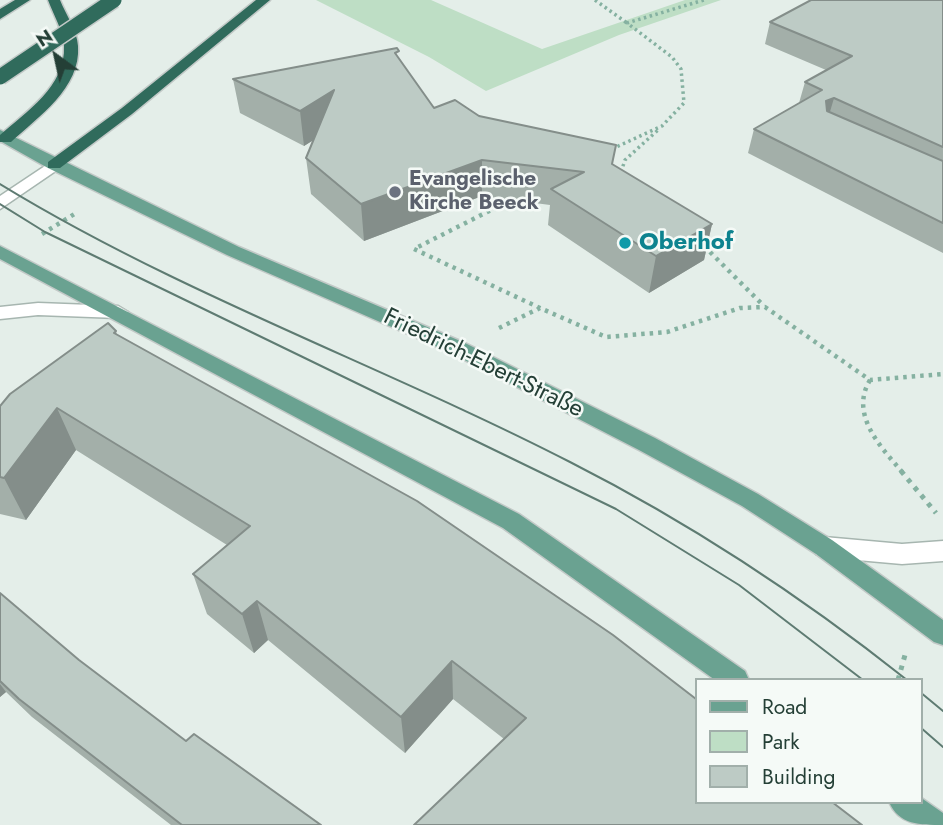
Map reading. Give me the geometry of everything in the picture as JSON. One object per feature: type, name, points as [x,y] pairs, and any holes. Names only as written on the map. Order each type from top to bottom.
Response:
[{"type":"highway","points":[[0,15],[24,0]]},
{"type":"highway","points":[[2,139],[61,86],[70,70],[71,44],[54,0]]},
{"type":"highway","points":[[0,77],[114,0]]},
{"type":"highway","points":[[54,165],[127,111],[264,0]]},
{"type":"main road","name":"Friedrich-Ebert-Straße","points":[[2,139],[233,251],[458,348],[738,494],[824,547],[943,634]]},
{"type":"main road","points":[[3,255],[118,312],[511,521],[733,678]]},
{"type":"main road","points":[[906,804],[935,825]]},
{"type":"street","points":[[0,204],[54,165]]},
{"type":"street","points":[[0,313],[38,309],[118,312]]},
{"type":"street","points":[[824,547],[902,554],[943,551]]},
{"type":"path","points":[[595,0],[672,57],[681,69],[684,103],[625,160],[620,173],[623,180]]},
{"type":"path","points":[[627,23],[704,0]]},
{"type":"path","points":[[607,151],[662,126]]},
{"type":"path","points":[[3,255],[109,192]]},
{"type":"path","points":[[529,192],[414,248],[606,337],[667,332],[740,308],[765,307]]},
{"type":"path","points":[[695,239],[715,254],[765,307],[870,380],[943,374]]},
{"type":"path","points":[[458,348],[540,308]]},
{"type":"path","points":[[870,380],[862,393],[862,411],[889,455],[943,521]]},
{"type":"green space","points":[[316,0],[431,0],[542,49],[685,0],[721,0],[619,35],[486,91],[429,57]]},
{"type":"building","points":[[811,0],[943,0],[943,147],[834,98],[826,101],[827,111],[943,161],[943,223],[754,129],[822,90],[805,82],[852,56],[770,22]]},
{"type":"building","points":[[397,48],[399,51],[395,53],[434,108],[455,100],[479,116],[616,145],[612,164],[712,224],[656,256],[551,189],[584,172],[482,160],[361,204],[306,158],[334,90],[300,111],[233,79]]},
{"type":"building","points":[[108,323],[116,331],[114,333],[417,501],[613,635],[694,697],[694,804],[835,804],[862,825],[414,825],[526,718],[452,661],[401,717],[257,601],[242,614],[193,574],[250,526],[57,408],[4,478],[0,477],[0,406],[10,394]]},
{"type":"building","points":[[0,593],[79,660],[186,741],[194,734],[321,825],[182,825],[19,699],[0,681]]},
{"type":"tram line","points":[[0,184],[139,260],[499,427],[659,510],[786,590],[904,678]]},
{"type":"tram line","points":[[0,204],[45,232],[616,509],[739,585],[860,678]]},
{"type":"tram line","points":[[922,694],[943,711]]},
{"type":"tram line","points":[[922,729],[943,747]]},
{"type":"place","name":"Evangelische Kirche Beeck","points":[[395,192]]},
{"type":"place","name":"Oberhof","points":[[625,243]]}]
